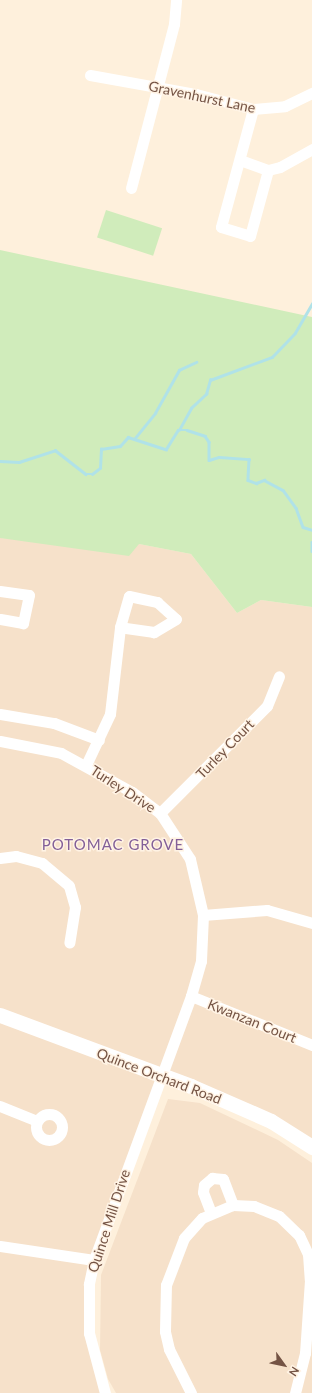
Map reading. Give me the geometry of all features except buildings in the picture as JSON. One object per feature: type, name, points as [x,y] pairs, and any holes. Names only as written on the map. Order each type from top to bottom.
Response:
[{"type":"street","points":[[131,188],[174,24],[176,0]]},
{"type":"street","name":"Gravenhurst Lane","points":[[90,75],[158,87],[253,109],[285,106],[312,93]]},
{"type":"street","points":[[253,109],[221,227],[250,236],[268,170]]},
{"type":"street","points":[[240,160],[268,170],[280,167],[312,149]]},
{"type":"street","points":[[0,591],[29,595],[23,623],[0,619]]},
{"type":"street","points":[[86,765],[99,740],[116,689],[114,664],[120,627],[129,596],[157,602],[176,619],[154,632],[120,627]]},
{"type":"street","name":"Turley Court","points":[[160,813],[267,706],[279,676]]},
{"type":"street","points":[[0,714],[54,723],[99,740]]},
{"type":"street","name":"Turley Drive","points":[[0,741],[61,753],[86,765],[160,813],[190,859],[203,915],[202,961],[191,996],[160,1077]]},
{"type":"street","points":[[0,858],[16,856],[42,862],[69,886],[75,907],[69,943]]},
{"type":"street","points":[[203,915],[267,910],[312,923]]},
{"type":"street","name":"Kwanzan Court","points":[[191,996],[312,1045]]},
{"type":"street","name":"Quince Orchard Road","points":[[0,1015],[160,1077],[191,1086],[272,1121],[312,1147]]},
{"type":"street","name":"Quince Mill Drive","points":[[106,1393],[89,1333],[89,1284],[94,1260],[160,1077]]},
{"type":"street","points":[[0,1106],[37,1121]]},
{"type":"street","points":[[211,1213],[203,1192],[204,1185],[212,1178],[223,1180],[233,1206]]},
{"type":"street","points":[[191,1393],[169,1349],[164,1304],[174,1258],[184,1238],[211,1213],[233,1206],[254,1206],[279,1216],[299,1235],[308,1254],[310,1280],[305,1353],[295,1393]]},
{"type":"street","points":[[0,1246],[94,1260]]},
{"type":"shaded area","points":[[0,538],[139,544],[191,554],[237,613],[261,600],[312,607],[312,1147],[160,1077],[94,1260],[88,1309],[105,1393],[0,1393]]},
{"type":"shaded area","points":[[168,1099],[200,1103],[278,1140],[312,1163],[312,1393],[116,1393],[108,1379],[100,1350],[101,1275]]},
{"type":"green space","points":[[106,210],[162,228],[153,256],[97,238]]},
{"type":"green space","points":[[0,250],[312,317],[312,607],[261,600],[237,613],[191,554],[139,544],[129,556],[0,538]]},
{"type":"waterway","points":[[179,430],[191,408],[206,394],[210,380],[272,357],[295,333],[312,304]]},
{"type":"waterway","points":[[135,438],[155,413],[179,370],[196,362]]},
{"type":"waterway","points":[[0,461],[19,462],[55,450],[86,474],[92,474],[100,468],[101,449],[120,446],[128,437],[166,449],[178,430],[187,430],[205,436],[209,442],[209,460],[219,457],[249,459],[248,480],[256,483],[264,480],[283,490],[296,508],[303,527],[312,530]]},
{"type":"waterway","points":[[312,542],[312,551]]},
{"type":"district","name":"POTOMAC GROVE","points":[[113,845]]}]
